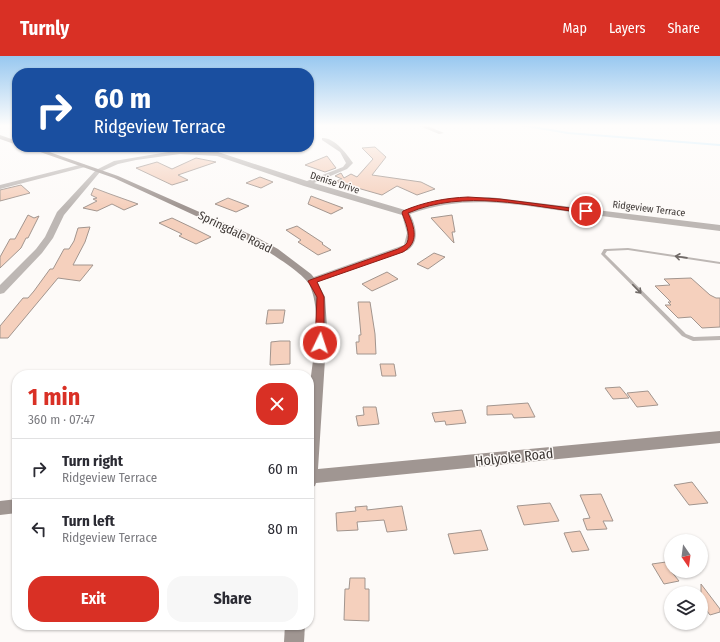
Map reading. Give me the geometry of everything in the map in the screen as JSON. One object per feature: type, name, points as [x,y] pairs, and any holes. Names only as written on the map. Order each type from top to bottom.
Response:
[{"type":"street","name":"Springdale Road","points":[[43,152],[98,171],[143,189],[253,239],[275,251],[307,276],[312,281],[320,297],[321,328],[314,415]]},
{"type":"street","name":"Denise Drive","points":[[98,171],[116,162],[144,156],[174,152]]},
{"type":"street","name":"Denise Drive","points":[[207,152],[222,155],[307,184],[405,213]]},
{"type":"street","points":[[307,184],[345,168],[350,162],[343,152]]},
{"type":"street","points":[[0,187],[83,166]]},
{"type":"street","points":[[0,291],[43,246],[60,214],[98,171]]},
{"type":"street","name":"Ridgeview Terrace","points":[[405,213],[423,205],[446,200],[481,199],[720,228]]},
{"type":"street","points":[[312,281],[401,250],[407,246],[410,243],[411,235],[409,222],[405,213]]},
{"type":"street","name":"Holyoke Road","points":[[314,477],[720,437]]},
{"type":"street","points":[[0,508],[12,507]]},
{"type":"street","points":[[294,642],[295,630]]},
{"type":"lane","points":[[720,263],[628,249],[606,250],[603,254],[684,335],[693,339],[720,338]]},
{"type":"building","points":[[366,152],[381,152],[386,157],[372,175],[421,182],[435,189],[417,195],[397,186],[382,195],[354,187],[351,188],[336,181],[342,179],[335,176],[341,173],[344,178],[351,174],[357,177],[373,159]]},
{"type":"building","points":[[327,156],[336,168],[325,172],[305,165]]},
{"type":"building","points":[[196,158],[216,162],[178,175],[188,180],[172,185],[136,168],[157,162],[172,169]]},
{"type":"building","points":[[260,177],[273,182],[261,188],[246,183]]},
{"type":"building","points":[[21,185],[30,193],[0,201],[0,190]]},
{"type":"building","points":[[94,188],[138,204],[124,210],[112,204],[97,211],[83,208],[97,201],[93,199],[97,198],[91,195]]},
{"type":"building","points":[[311,196],[343,208],[331,214],[308,204]]},
{"type":"building","points":[[228,198],[249,206],[236,212],[215,204]]},
{"type":"building","points":[[28,215],[34,218],[39,216],[21,248],[0,268],[0,257],[10,239],[15,239]]},
{"type":"building","points":[[452,215],[455,232],[452,232],[454,243],[431,218]]},
{"type":"building","points":[[172,218],[211,237],[196,244],[179,236],[182,234],[159,223]]},
{"type":"building","points":[[297,226],[331,250],[318,255],[298,242],[301,240],[286,230]]},
{"type":"building","points":[[90,227],[85,242],[73,265],[93,265],[80,281],[58,278],[8,338],[0,338],[0,326],[23,298],[28,298],[50,269],[53,269],[64,249],[69,249],[74,241],[78,228]]},
{"type":"building","points":[[434,253],[445,257],[428,269],[417,264]]},
{"type":"building","points":[[387,272],[398,279],[372,291],[362,284]]},
{"type":"building","points":[[691,278],[710,295],[720,298],[720,327],[702,328],[691,317],[678,318],[665,305],[671,305],[668,302],[671,302],[655,286],[670,285],[664,279]]},
{"type":"building","points":[[358,302],[370,302],[375,334],[376,354],[357,354],[356,342],[359,342],[359,335],[361,335]]},
{"type":"building","points":[[268,310],[285,310],[283,323],[266,324]]},
{"type":"building","points":[[290,341],[290,364],[270,365],[271,342]]},
{"type":"building","points":[[380,364],[394,364],[396,376],[382,376]]},
{"type":"building","points":[[620,387],[629,398],[613,399],[605,388]]},
{"type":"building","points":[[648,391],[658,405],[637,407],[627,393]]},
{"type":"building","points":[[528,403],[535,417],[514,418],[512,414],[487,415],[487,406]]},
{"type":"building","points":[[363,407],[376,407],[379,424],[358,426],[356,416],[364,415]]},
{"type":"building","points":[[462,410],[466,423],[446,425],[445,421],[435,422],[432,413]]},
{"type":"building","points":[[692,482],[708,503],[689,505],[674,485]]},
{"type":"building","points":[[601,494],[613,521],[603,521],[607,529],[587,530],[583,519],[590,518],[580,495]]},
{"type":"building","points":[[550,503],[559,521],[524,525],[517,506]]},
{"type":"building","points":[[367,506],[367,510],[402,506],[407,530],[387,532],[384,520],[357,522],[358,530],[337,531],[336,513],[356,511],[355,507]]},
{"type":"building","points":[[481,530],[488,550],[454,554],[448,534]]},
{"type":"building","points":[[580,531],[589,550],[572,552],[564,533]]},
{"type":"building","points":[[664,562],[664,578],[677,578],[679,581],[664,584],[652,564]]},
{"type":"building","points":[[350,578],[365,578],[365,589],[369,589],[369,621],[344,620],[345,589],[349,589]]},
{"type":"building","points":[[708,593],[720,609],[720,612],[710,615],[708,612]]},
{"type":"route","points":[[320,343],[320,297],[316,286],[312,281],[401,250],[407,246],[410,243],[411,235],[408,218],[405,213],[423,205],[446,200],[468,199],[500,200],[586,211]]}]
